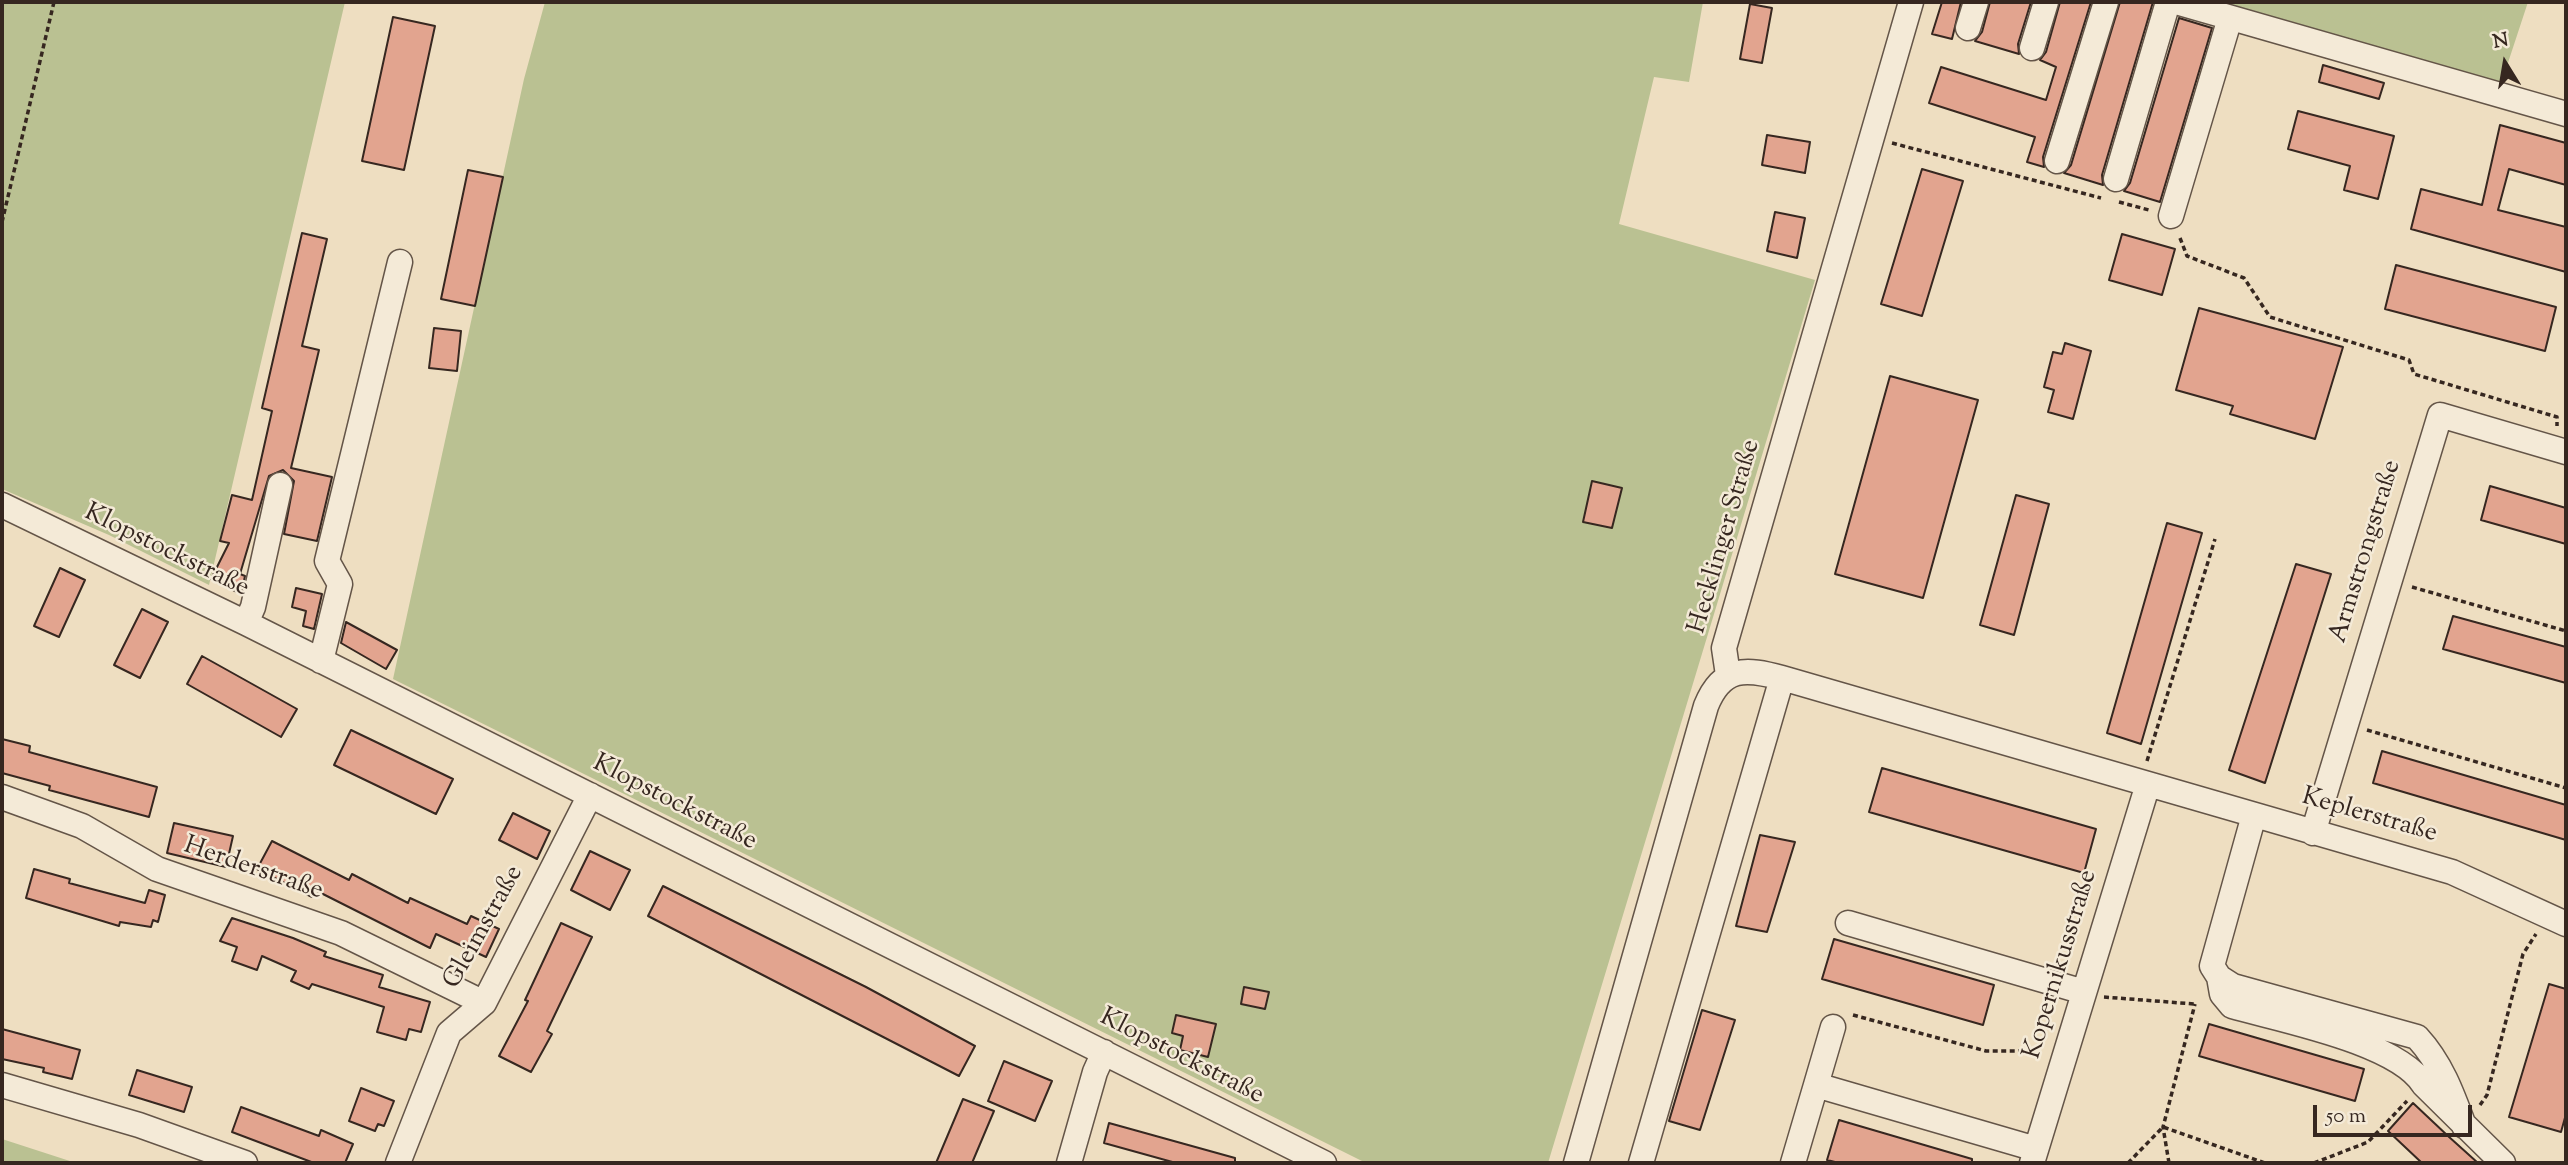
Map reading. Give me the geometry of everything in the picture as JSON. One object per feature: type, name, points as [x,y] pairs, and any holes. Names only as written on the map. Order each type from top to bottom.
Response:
[{"type":"street","name":"Hecklinger Straße","points":[[1728,676],[1724,648],[1911,2]]},
{"type":"street","points":[[1968,29],[1976,2]]},
{"type":"street","points":[[2032,48],[2046,2]]},
{"type":"street","points":[[2057,160],[2106,2]]},
{"type":"street","points":[[2116,179],[2168,2]]},
{"type":"street","points":[[2176,2],[2566,114]]},
{"type":"street","points":[[2171,216],[2230,18]]},
{"type":"street","points":[[321,661],[340,584],[327,561],[400,262]]},
{"type":"street","name":"Armstrongstraße","points":[[2313,833],[2344,723],[2440,415],[2561,451]]},
{"type":"street","points":[[246,623],[253,607],[280,485]]},
{"type":"street","name":"Klopstockstraße","points":[[2,505],[590,794],[1320,1162]]},
{"type":"street","name":"Keplerstraße","points":[[1728,676],[1751,671],[1782,677],[2452,872],[2566,924]]},
{"type":"street","points":[[1576,1163],[1706,706],[1711,694],[1728,676]]},
{"type":"street","points":[[1641,1163],[1782,677]]},
{"type":"street","name":"Kopernikusstraße","points":[[2034,1156],[2148,784]]},
{"type":"street","name":"Gleimstraße","points":[[398,1163],[449,1033],[484,1003],[590,794]]},
{"type":"street","name":"Herderstraße","points":[[2,797],[82,826],[157,869],[230,891],[341,933],[484,1003]]},
{"type":"street","points":[[2254,815],[2218,979],[2232,1006],[2353,1041],[2393,1057],[2416,1073],[2424,1085],[2503,1163]]},
{"type":"street","points":[[1848,923],[2084,992]]},
{"type":"street","points":[[2218,979],[2233,986],[2417,1037],[2445,1076],[2464,1126]]},
{"type":"street","points":[[1793,1163],[1833,1027]]},
{"type":"street","points":[[1069,1163],[1095,1072],[1104,1052]]},
{"type":"street","points":[[2,1085],[128,1121],[245,1163]]},
{"type":"street","points":[[1816,1085],[2034,1156]]},
{"type":"path","points":[[2,222],[54,2]]},
{"type":"path","points":[[1871,138],[2171,216],[2187,256],[2244,278],[2270,317],[2409,360],[2414,374],[2557,417],[2561,451]]},
{"type":"path","points":[[2148,784],[2146,766],[2214,539]]},
{"type":"path","points":[[2390,580],[2566,631]]},
{"type":"path","points":[[2344,723],[2566,789]]},
{"type":"path","points":[[2464,1126],[2487,1095],[2524,954],[2539,929]]},
{"type":"path","points":[[2169,1163],[2162,1127],[2195,1004],[2218,979]]},
{"type":"path","points":[[2084,992],[2109,998],[2195,1004]]},
{"type":"path","points":[[1833,1027],[1845,1013],[1986,1051],[2025,1051],[2063,1060]]},
{"type":"path","points":[[2314,1163],[2368,1142],[2424,1085]]},
{"type":"path","points":[[2128,1163],[2162,1127]]},
{"type":"path","points":[[2162,1127],[2265,1163]]},
{"type":"green space","points":[[2,2],[345,2],[209,585],[109,535],[2,489]]},
{"type":"green space","points":[[545,2],[1703,2],[1689,82],[1654,77],[1619,224],[1815,280],[1548,1163],[1366,1163],[393,679],[524,79]]},
{"type":"green space","points":[[2212,2],[2528,2],[2500,87]]},
{"type":"green space","points":[[2,1139],[76,1163],[2,1163]]},
{"type":"building","points":[[1942,2],[1961,2],[1952,39],[1932,34]]},
{"type":"building","points":[[1990,2],[2031,2],[2018,44],[2019,54],[1975,41],[1982,32]]},
{"type":"building","points":[[2060,2],[2091,2],[2043,157],[2044,167],[2027,162],[2035,137],[1929,103],[1941,67],[2046,100],[2056,67],[2040,60],[2046,52]]},
{"type":"building","points":[[2120,2],[2153,2],[2102,175],[2103,185],[2064,173],[2071,165]]},
{"type":"building","points":[[1750,4],[1772,8],[1762,63],[1740,59]]},
{"type":"building","points":[[393,17],[435,26],[404,170],[362,161]]},
{"type":"building","points":[[2179,18],[2212,28],[2160,202],[2124,191],[2130,183]]},
{"type":"building","points":[[2323,65],[2384,83],[2379,99],[2319,82]]},
{"type":"building","points":[[2298,111],[2394,136],[2378,199],[2344,190],[2350,166],[2288,149]]},
{"type":"building","points":[[2500,125],[2566,143],[2566,185],[2509,169],[2498,210],[2566,227],[2566,272],[2411,229],[2421,189],[2482,205]]},
{"type":"building","points":[[1767,135],[1810,142],[1805,173],[1762,165]]},
{"type":"building","points":[[1922,169],[1963,181],[1922,316],[1881,304]]},
{"type":"building","points":[[468,170],[503,177],[475,306],[441,299]]},
{"type":"building","points":[[1775,212],[1805,218],[1797,258],[1767,251]]},
{"type":"building","points":[[302,233],[327,239],[302,346],[319,350],[291,468],[332,477],[317,541],[284,534],[294,481],[283,470],[269,476],[240,574],[245,576],[241,594],[211,579],[229,543],[220,541],[232,495],[252,500],[272,411],[262,408]]},
{"type":"building","points":[[2122,234],[2175,249],[2162,295],[2109,280]]},
{"type":"building","points":[[2396,265],[2556,307],[2545,351],[2385,309]]},
{"type":"building","points":[[2199,308],[2343,347],[2315,439],[2230,414],[2233,406],[2176,390]]},
{"type":"building","points":[[434,328],[461,331],[457,371],[429,368]]},
{"type":"building","points":[[2065,343],[2091,351],[2073,419],[2048,412],[2054,390],[2044,387],[2053,352],[2062,354]]},
{"type":"building","points":[[1890,376],[1978,400],[1923,598],[1835,574]]},
{"type":"building","points":[[1592,481],[1622,488],[1612,528],[1583,522]]},
{"type":"building","points":[[2490,486],[2566,508],[2566,544],[2481,520]]},
{"type":"building","points":[[2016,495],[2049,504],[2014,635],[1980,625]]},
{"type":"building","points":[[2167,523],[2202,533],[2141,744],[2107,733]]},
{"type":"building","points":[[2296,564],[2331,574],[2265,783],[2229,770]]},
{"type":"building","points":[[60,568],[85,580],[59,637],[34,626]]},
{"type":"building","points":[[296,588],[322,594],[314,629],[303,626],[306,611],[292,607]]},
{"type":"building","points":[[142,609],[168,622],[140,678],[114,665]]},
{"type":"building","points":[[2453,616],[2566,647],[2566,683],[2443,649]]},
{"type":"building","points":[[346,622],[397,650],[386,669],[341,643]]},
{"type":"building","points":[[202,656],[297,709],[281,737],[187,684]]},
{"type":"building","points":[[351,730],[453,779],[436,814],[334,765]]},
{"type":"building","points":[[2,739],[30,746],[29,752],[157,787],[149,817],[49,790],[50,786],[2,773]]},
{"type":"building","points":[[2382,751],[2566,805],[2566,840],[2373,783]]},
{"type":"building","points":[[1882,768],[2096,829],[2084,873],[1869,812]]},
{"type":"building","points":[[513,813],[550,831],[537,859],[499,840]]},
{"type":"building","points":[[174,823],[233,836],[226,867],[167,853]]},
{"type":"building","points":[[1760,835],[1795,842],[1767,932],[1736,926]]},
{"type":"building","points":[[272,841],[349,880],[352,874],[408,903],[410,898],[467,924],[471,916],[499,929],[486,957],[436,934],[430,948],[315,890],[312,897],[257,869]]},
{"type":"building","points":[[590,851],[630,870],[610,910],[571,890]]},
{"type":"building","points":[[34,869],[70,879],[69,883],[145,903],[149,890],[165,895],[158,922],[153,920],[151,927],[120,922],[119,926],[26,898]]},
{"type":"building","points":[[663,886],[866,987],[975,1046],[959,1076],[648,916]]},
{"type":"building","points":[[232,918],[293,938],[326,952],[324,956],[383,975],[379,987],[430,1002],[421,1032],[409,1029],[406,1040],[377,1032],[384,1007],[312,984],[309,989],[291,981],[296,971],[262,956],[257,970],[232,961],[237,947],[220,941]]},
{"type":"building","points":[[561,923],[592,937],[547,1031],[552,1034],[531,1072],[499,1056],[528,1001],[525,1000]]},
{"type":"building","points":[[1834,939],[1994,985],[1983,1025],[1822,979]]},
{"type":"building","points":[[2549,984],[2566,989],[2566,1114],[2561,1132],[2509,1117]]},
{"type":"building","points":[[1244,987],[1269,992],[1265,1009],[1241,1004]]},
{"type":"building","points":[[1702,1010],[1735,1020],[1700,1130],[1669,1121]]},
{"type":"building","points":[[1176,1015],[1216,1024],[1208,1057],[1180,1050],[1183,1036],[1172,1033]]},
{"type":"building","points":[[2209,1024],[2364,1069],[2355,1101],[2199,1056]]},
{"type":"building","points":[[2,1029],[80,1050],[72,1079],[43,1072],[44,1068],[2,1059]]},
{"type":"building","points":[[1004,1061],[1052,1081],[1035,1121],[988,1101]]},
{"type":"building","points":[[137,1070],[192,1087],[184,1112],[129,1095]]},
{"type":"building","points":[[361,1088],[394,1101],[384,1126],[378,1124],[375,1131],[349,1121]]},
{"type":"building","points":[[963,1099],[994,1111],[972,1163],[936,1163]]},
{"type":"building","points":[[2413,1103],[2478,1163],[2422,1163],[2388,1131]]},
{"type":"building","points":[[241,1107],[319,1136],[321,1130],[353,1144],[345,1163],[314,1163],[232,1132]]},
{"type":"building","points":[[1839,1120],[1972,1159],[1972,1163],[1839,1163],[1827,1160]]},
{"type":"building","points":[[1109,1123],[1235,1158],[1235,1163],[1176,1163],[1104,1143]]}]
